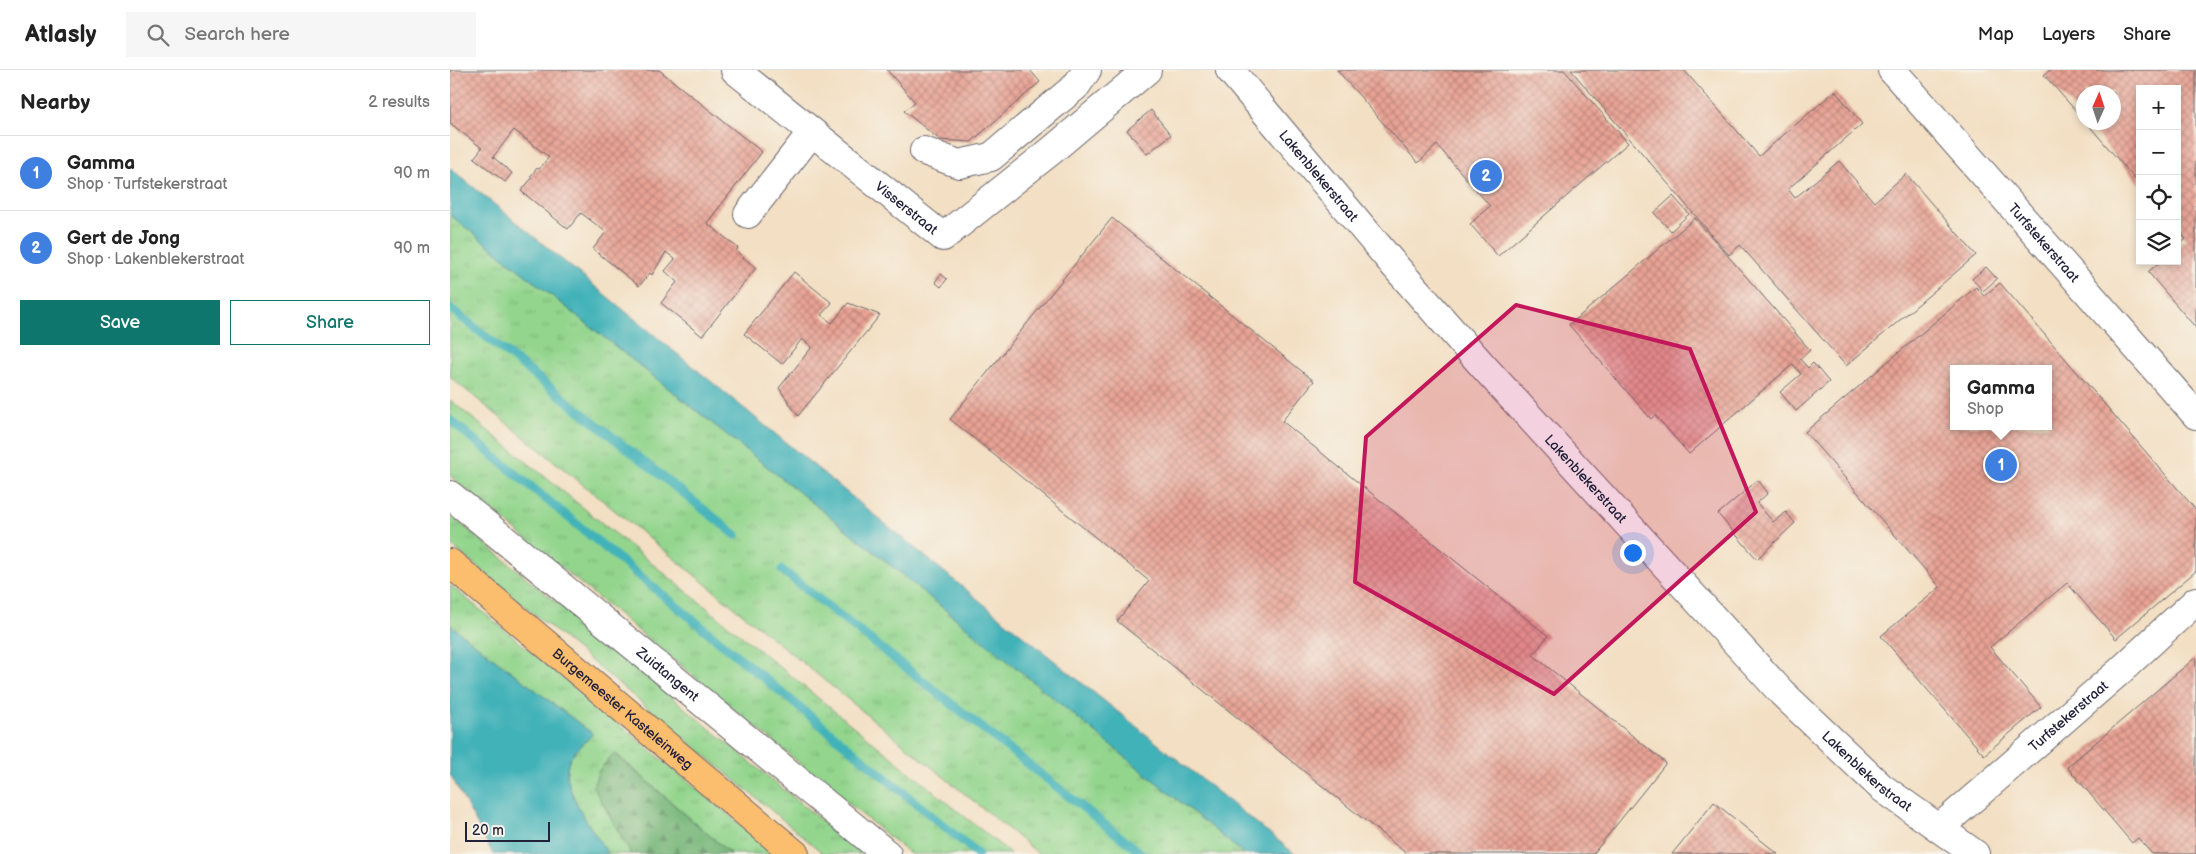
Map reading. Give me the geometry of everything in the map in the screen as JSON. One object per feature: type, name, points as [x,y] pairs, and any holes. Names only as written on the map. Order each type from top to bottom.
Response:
[{"type":"main road","name":"Burgemeester Kasteleinweg","points":[[450,562],[795,854]]},
{"type":"street","name":"Visserstraat","points":[[735,70],[943,237],[1051,151],[1147,70]]},
{"type":"street","points":[[924,151],[959,164],[991,157],[1076,86],[1088,70]]},
{"type":"street","name":"Lakenblekerstraat","points":[[1230,70],[1394,265],[1483,366],[1782,693],[1881,787],[1975,854]]},
{"type":"street","name":"Turfstekerstraat","points":[[1892,70],[2196,415]]},
{"type":"street","points":[[1029,125],[1051,151]]},
{"type":"street","points":[[748,214],[812,132]]},
{"type":"street","name":"Zuidtangent","points":[[450,495],[887,854]]},
{"type":"street","name":"Turfstekerstraat","points":[[1939,828],[2196,601]]},
{"type":"highlighted area","points":[[1516,305],[1690,349],[1756,512],[1554,694],[1355,582],[1366,437]]},
{"type":"green space","points":[[450,215],[872,550],[1244,854],[1039,854],[450,377]]},
{"type":"green space","points":[[450,400],[1011,854],[910,854],[450,476]]},
{"type":"green space","points":[[450,515],[862,854],[824,854],[450,544]]},
{"type":"green space","points":[[450,585],[776,854],[731,854],[615,753],[593,786],[631,854],[608,854],[578,807],[568,780],[567,767],[571,757],[593,734],[450,625]]},
{"type":"green space","points":[[614,753],[731,854],[631,854],[593,786],[599,770]]},
{"type":"water","points":[[450,168],[965,589],[1295,854],[1244,854],[872,550],[450,215]]},
{"type":"water","points":[[450,625],[593,734],[571,757],[567,767],[568,780],[578,807],[608,854],[493,854],[450,774]]},
{"type":"building","points":[[450,70],[659,70],[762,152],[707,223],[738,248],[736,251],[756,268],[702,336],[661,303],[677,282],[665,271],[675,259],[666,252],[652,275],[650,273],[639,286],[593,249],[606,232],[581,213],[568,229],[521,191],[532,178],[530,177],[537,168],[539,169],[549,157],[514,130],[493,157],[512,173],[505,182],[474,158],[482,148],[450,123]]},
{"type":"building","points":[[887,70],[1030,70],[1040,82],[971,142],[940,140],[904,111],[915,102]]},
{"type":"building","points":[[1337,70],[1564,70],[1628,143],[1498,256],[1470,224],[1490,206],[1437,145],[1418,163]]},
{"type":"building","points":[[1571,70],[1684,70],[1759,156],[1835,91],[1862,124],[1788,189],[1795,198],[1839,161],[1874,202],[1906,174],[1976,255],[1846,366],[1740,245],[1729,255]]},
{"type":"building","points":[[2050,70],[2196,70],[2196,328],[2148,272],[2156,265],[2181,265],[2181,243],[2186,239],[2181,233],[2181,85],[2136,85],[2136,180],[2093,130],[2121,130],[2121,85],[2076,85],[2076,111],[2044,75]]},
{"type":"building","points":[[1151,110],[1171,135],[1147,154],[1127,130]]},
{"type":"building","points":[[1673,196],[1689,214],[1671,231],[1654,213]]},
{"type":"building","points":[[1112,218],[1314,381],[1282,421],[1548,636],[1533,655],[1666,763],[1593,854],[1407,854],[1117,621],[1149,581],[950,419]]},
{"type":"building","points":[[1695,218],[1810,350],[1800,359],[1808,368],[1813,363],[1829,382],[1796,411],[1780,392],[1801,374],[1793,364],[1689,454],[1655,415],[1651,419],[1569,325]]},
{"type":"building","points":[[1986,267],[1997,279],[1983,291],[1972,279]]},
{"type":"building","points":[[794,272],[832,303],[821,315],[832,323],[848,303],[880,315],[798,416],[779,388],[812,347],[802,339],[782,364],[744,334]]},
{"type":"building","points":[[941,274],[947,279],[941,287],[935,282]]},
{"type":"building","points":[[2000,283],[2196,510],[2196,571],[2116,639],[2067,583],[1990,647],[2041,707],[1984,755],[1881,636],[1940,587],[1805,432],[1976,287],[1984,296]]},
{"type":"building","points":[[1758,480],[1768,493],[1757,503],[1773,522],[1786,512],[1795,523],[1757,559],[1718,514]]},
{"type":"building","points":[[2196,657],[2196,854],[2152,854],[2138,838],[2132,843],[2067,767]]},
{"type":"building","points":[[1714,802],[1778,854],[1672,854]]},
{"type":"waterway","points":[[450,308],[736,535]]},
{"type":"waterway","points":[[450,420],[978,854]]},
{"type":"waterway","points":[[782,570],[1142,854]]},
{"type":"place","name":"Gert de Jong","points":[[1486,176]]},
{"type":"place","name":"Gamma","points":[[2001,465]]}]
